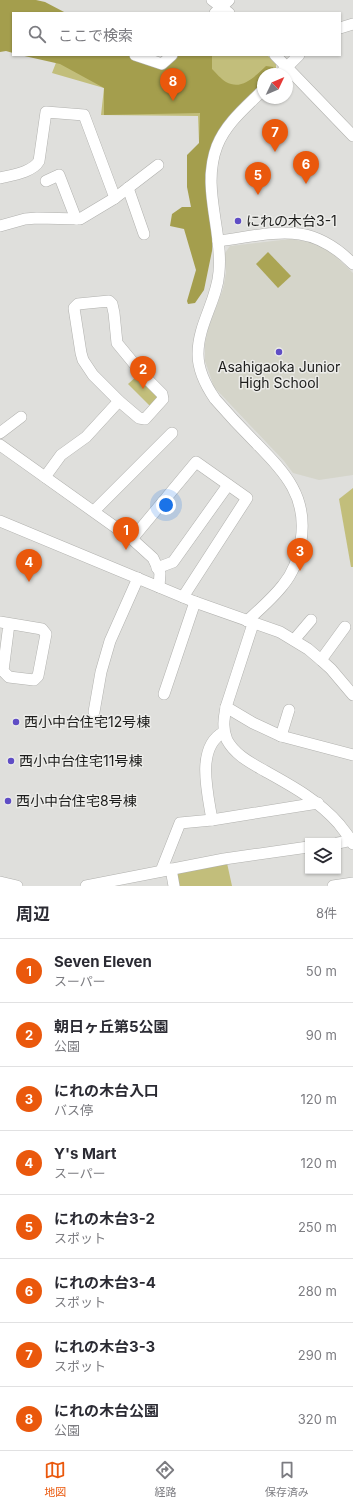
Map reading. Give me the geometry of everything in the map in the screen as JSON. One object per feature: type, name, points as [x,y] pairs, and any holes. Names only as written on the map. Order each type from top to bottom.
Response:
[{"type":"street","points":[[212,0],[224,8]]},
{"type":"street","points":[[341,28],[353,24]]},
{"type":"street","points":[[138,56],[162,64],[171,56]]},
{"type":"street","points":[[276,56],[282,68]]},
{"type":"street","points":[[285,68],[298,56]]},
{"type":"street","points":[[293,79],[353,136]]},
{"type":"street","points":[[257,96],[231,122],[224,133],[217,146],[210,176],[212,203],[218,241],[219,274],[217,285],[201,329],[198,343],[198,356],[200,371],[206,386],[215,399],[285,473],[296,495],[302,521],[300,547],[291,574],[250,623],[226,707],[224,716],[224,732],[228,741],[244,759],[299,790],[318,803],[329,813],[352,842]]},
{"type":"street","points":[[0,178],[24,171],[37,165],[39,161],[46,112],[84,115],[115,198]]},
{"type":"street","points":[[0,226],[25,219],[80,219],[115,198],[158,165]]},
{"type":"street","points":[[46,181],[59,175],[76,219]]},
{"type":"street","points":[[128,188],[144,234]]},
{"type":"street","points":[[218,241],[284,232],[304,234],[318,238],[332,246],[353,264]]},
{"type":"street","points":[[109,301],[112,304],[118,343],[145,377],[162,394],[163,399],[144,419],[139,418],[119,402],[94,375],[83,360],[74,308],[78,304],[109,301]]},
{"type":"street","points":[[45,477],[61,455],[86,438],[119,402]]},
{"type":"street","points":[[0,434],[21,417]]},
{"type":"street","points":[[94,512],[172,433]]},
{"type":"street","points":[[0,445],[132,539],[153,558],[160,573],[158,587]]},
{"type":"street","points":[[132,539],[196,462],[247,498],[183,597]]},
{"type":"street","points":[[157,568],[173,562],[228,484]]},
{"type":"street","points":[[0,521],[195,602],[250,623],[280,632],[308,648],[331,669],[352,696]]},
{"type":"street","points":[[94,712],[110,641],[138,578]]},
{"type":"street","points":[[164,694],[195,602]]},
{"type":"street","points":[[294,640],[311,620]]},
{"type":"street","points":[[5,623],[42,629],[46,634],[38,676],[34,680],[8,678],[4,671],[3,645],[5,623]]},
{"type":"street","points":[[321,660],[345,627]]},
{"type":"street","points":[[226,707],[253,723],[281,736],[353,754]]},
{"type":"street","points":[[281,736],[289,710]]},
{"type":"street","points":[[212,820],[205,766],[213,741],[218,735],[224,732]]},
{"type":"street","points":[[174,886],[166,870],[180,824],[318,803]]},
{"type":"street","points":[[341,843],[352,842]]},
{"type":"street","points":[[86,886],[224,859],[305,847]]},
{"type":"street","points":[[0,882],[18,886]]},
{"type":"street","points":[[333,886],[353,883]]},
{"type":"shaded area","points":[[0,0],[36,0],[45,2],[64,12],[12,12],[12,53],[6,51],[0,52]]},
{"type":"shaded area","points":[[24,56],[134,56],[164,68],[177,56],[212,56],[212,69],[226,82],[237,85],[243,84],[257,74],[257,92],[213,144],[205,175],[213,232],[212,251],[204,290],[195,303],[188,304],[187,301],[196,270],[184,229],[170,226],[172,214],[182,207],[191,207],[187,187],[187,155],[199,143],[200,113],[104,115],[104,88],[60,64]]},
{"type":"shaded area","points":[[59,56],[164,68],[176,56],[268,56],[276,63],[276,68],[257,68],[257,83],[200,168],[198,116],[101,115],[104,88],[52,73]]},
{"type":"shaded area","points":[[266,66],[273,68],[264,68]]},
{"type":"shaded area","name":"Asahigaoka Junior High School","points":[[290,239],[310,242],[329,250],[353,273],[353,475],[319,480],[293,473],[284,461],[214,387],[205,361],[205,343],[208,329],[223,289],[226,273],[225,253],[230,246]]},
{"type":"shaded area","points":[[268,252],[291,276],[278,288],[256,264]]},
{"type":"shaded area","points":[[138,375],[159,395],[151,407],[128,384]]},
{"type":"shaded area","points":[[353,488],[353,567],[351,567],[339,499]]},
{"type":"shaded area","points":[[227,863],[232,886],[176,886],[173,873]]},
{"type":"place","name":"にれの木台公園","points":[[173,101]]},
{"type":"place","name":"にれの木台3-3","points":[[275,152]]},
{"type":"place","name":"にれの木台3-4","points":[[306,184]]},
{"type":"place","name":"にれの木台3-2","points":[[258,195]]},
{"type":"place","name":"にれの木台3-1","points":[[238,221]]},
{"type":"place","name":"Asahigaoka Junior High School","points":[[279,352]]},
{"type":"place","name":"朝日ヶ丘第5公園","points":[[143,389]]},
{"type":"place","name":"Seven Eleven","points":[[126,550]]},
{"type":"place","name":"にれの木台入口","points":[[300,571]]},
{"type":"place","name":"Y's Mart","points":[[29,582]]},
{"type":"place","name":"西小中台住宅12号棟","points":[[16,722]]},
{"type":"place","name":"西小中台住宅11号棟","points":[[11,761]]},
{"type":"place","name":"西小中台住宅8号棟","points":[[8,801]]}]
